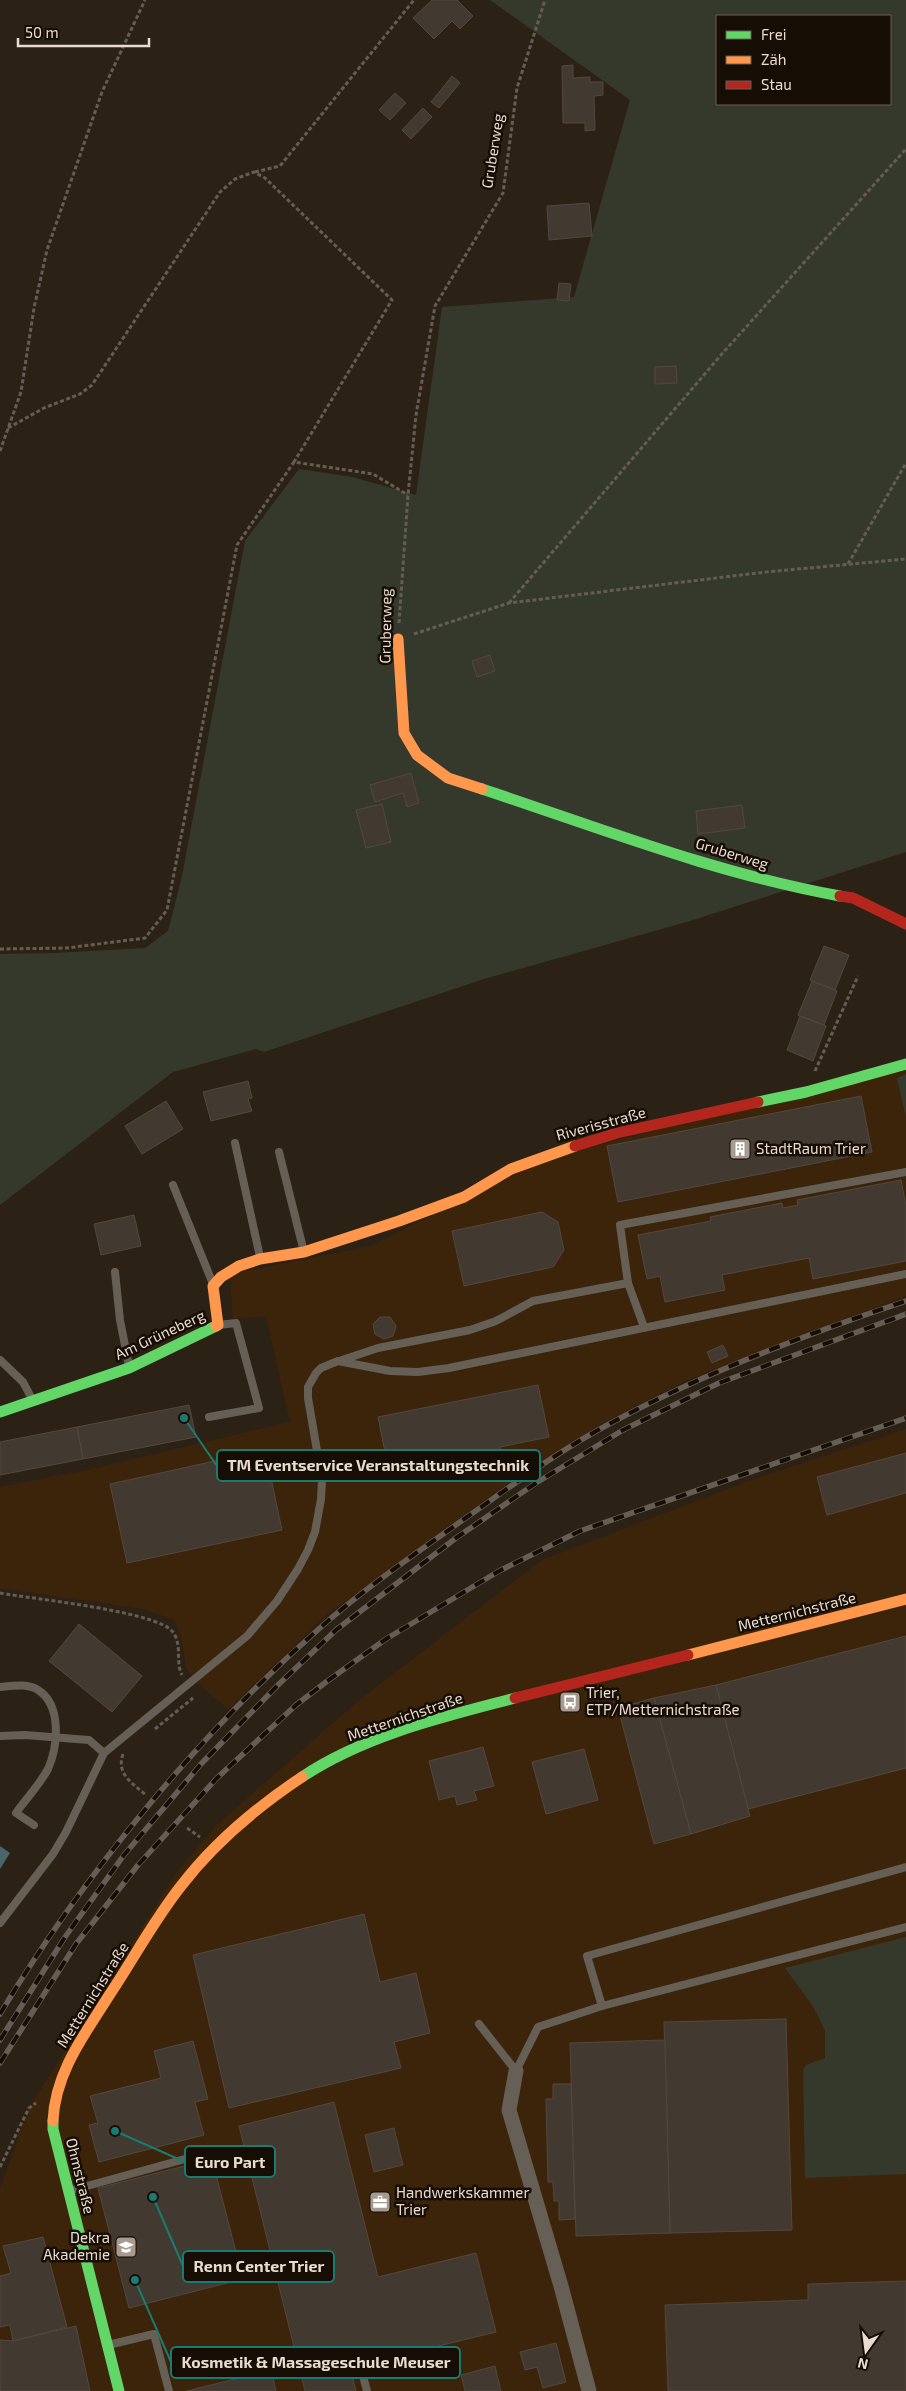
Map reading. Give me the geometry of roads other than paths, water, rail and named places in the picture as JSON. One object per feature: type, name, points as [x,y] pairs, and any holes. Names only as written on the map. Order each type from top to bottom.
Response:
[{"type":"street","name":"Gruberweg","points":[[398,639],[404,733],[417,755],[448,778],[734,872],[792,887],[853,898],[906,924]]},
{"type":"street","name":"Riverisstraße","points":[[304,1252],[453,1201],[511,1170],[558,1151],[617,1133],[806,1092],[906,1064]]},
{"type":"street","points":[[213,1286],[221,1277],[239,1266],[260,1259],[304,1252]]},
{"type":"street","name":"Am Grüneberg","points":[[0,1412],[129,1368],[218,1325],[213,1286]]},
{"type":"street","name":"Metternichstraße","points":[[59,2083],[69,2062],[134,1957],[184,1883],[214,1849],[255,1812],[318,1766],[408,1729],[518,1696],[906,1599]]},
{"type":"street","points":[[516,2071],[509,2110],[561,2286],[589,2391]]},
{"type":"street","name":"Ohmstraße","points":[[59,2083],[54,2105],[53,2129],[119,2391]]},
{"type":"lane","points":[[235,1144],[260,1259]]},
{"type":"lane","points":[[279,1152],[304,1252]]},
{"type":"lane","points":[[644,1327],[628,1283],[620,1225],[906,1172]]},
{"type":"lane","points":[[173,1185],[213,1286]]},
{"type":"lane","points":[[115,1272],[120,1320],[129,1368]]},
{"type":"lane","points":[[338,1361],[390,1371],[418,1372],[449,1368],[906,1274]]},
{"type":"lane","points":[[0,1923],[57,1847],[104,1753],[247,1636],[277,1601],[308,1550],[315,1532],[320,1507],[322,1480],[308,1398],[308,1387],[321,1368],[378,1348],[470,1330],[496,1321],[532,1301],[628,1283]]},
{"type":"lane","points":[[209,1417],[259,1408],[236,1323],[218,1325]]},
{"type":"lane","points":[[0,1360],[23,1382],[33,1401]]},
{"type":"lane","points":[[0,1687],[24,1686],[38,1689],[51,1702],[56,1737],[48,1769],[16,1813],[34,1825]]},
{"type":"lane","points":[[0,1736],[26,1735],[89,1740],[104,1753]]},
{"type":"lane","points":[[602,2006],[587,1956],[906,1867]]},
{"type":"lane","points":[[478,2024],[516,2071],[538,2027],[602,2006],[906,1927]]},
{"type":"lane","points":[[69,2190],[203,2154]]},
{"type":"lane","points":[[108,2345],[154,2334],[169,2391]]},
{"type":"lane","points":[[358,2357],[367,2391]]},
{"type":"water","points":[[0,1846],[10,1853],[0,1869]]},
{"type":"railway","points":[[0,2014],[68,1910],[146,1808],[231,1713],[275,1669],[356,1598],[520,1480],[574,1444],[611,1423],[682,1387],[719,1371],[793,1341],[906,1301]]},
{"type":"railway","points":[[0,2040],[65,1937],[124,1855],[201,1764],[279,1684],[336,1630],[456,1538],[536,1483],[623,1430],[719,1383],[906,1314]]},
{"type":"railway","points":[[0,2063],[76,1944],[138,1865],[217,1778],[296,1705],[386,1639],[499,1571],[580,1531],[906,1418]]},
{"type":"place","name":"StadtRaum Trier","points":[[740,1149]]},
{"type":"place","name":"TM Eventservice Veranstaltungstechnik","points":[[184,1418]]},
{"type":"place","name":"Trier, ETP/Metternichstraße","points":[[570,1702]]},
{"type":"place","name":"Euro Part","points":[[115,2131]]},
{"type":"place","name":"Renn Center Trier","points":[[153,2197]]},
{"type":"place","name":"Handwerkskammer Trier","points":[[380,2202]]},
{"type":"place","name":"Dekra Akademie","points":[[126,2247]]},
{"type":"place","name":"Kosmetik & Massageschule Meuser","points":[[135,2280]]}]
